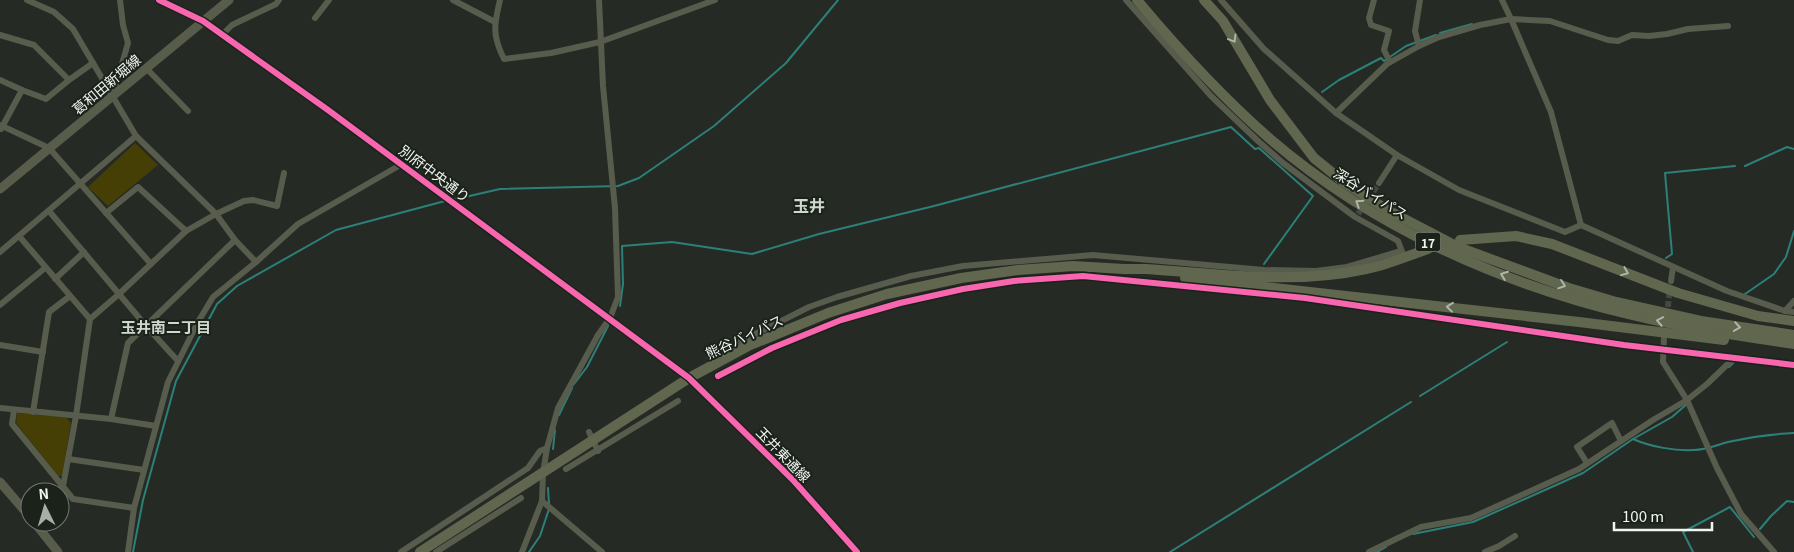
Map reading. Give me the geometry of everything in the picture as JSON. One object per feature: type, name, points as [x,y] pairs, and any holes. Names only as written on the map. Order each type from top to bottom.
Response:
[{"type":"highway","name":"深谷バイパス","points":[[1137,0],[1180,52],[1222,96],[1271,140],[1330,185],[1383,219],[1459,258],[1565,297],[1632,316],[1727,334],[1794,344]]},
{"type":"highway","name":"深谷バイパス","points":[[1204,0],[1223,21],[1270,100],[1314,158],[1345,183],[1389,211],[1458,247],[1569,288],[1616,302],[1701,321],[1794,335]]},
{"type":"highway","name":"17","points":[[1460,240],[1516,236],[1552,244],[1678,293],[1758,316],[1794,321]]},
{"type":"highway","name":"17","points":[[1124,269],[1285,278],[1315,273],[1367,269],[1403,254],[1428,249]]},
{"type":"highway","name":"熊谷バイパス","points":[[420,552],[471,524],[591,436],[689,378],[748,346],[839,315],[887,294],[963,278],[1018,270],[1073,266],[1124,269]]},
{"type":"highway","name":"17","points":[[1124,269],[1306,295],[1589,323],[1794,349]]},
{"type":"highway","name":"17","points":[[1776,333],[1794,329]]},
{"type":"main road","name":"葛和田新堀線","points":[[0,189],[229,0]]},
{"type":"main road","points":[[0,482],[20,504]]},
{"type":"main road","points":[[42,532],[58,552]]},
{"type":"street","points":[[27,0],[54,12],[73,29],[136,136],[216,214],[256,262]]},
{"type":"street","points":[[112,96],[128,43],[122,25],[120,0]]},
{"type":"street","name":"別府中央通り","points":[[159,0],[203,21],[402,164],[689,378]]},
{"type":"street","points":[[222,35],[232,25],[276,4],[279,0]]},
{"type":"street","points":[[315,18],[330,0]]},
{"type":"street","points":[[453,0],[495,22]]},
{"type":"street","points":[[500,0],[495,22],[496,43],[504,59],[551,53],[600,42],[715,0]]},
{"type":"street","points":[[522,552],[542,501],[543,473],[547,448],[558,408],[598,334],[610,318],[618,296],[614,194],[600,42],[599,0]]},
{"type":"street","points":[[1126,0],[1211,96],[1283,163],[1356,216],[1398,242],[1403,254]]},
{"type":"street","points":[[1221,0],[1264,49],[1336,113],[1397,155],[1459,190],[1565,232],[1581,225],[1740,296],[1794,312]]},
{"type":"street","points":[[1374,0],[1369,18],[1371,25],[1389,31],[1384,50],[1390,62]]},
{"type":"street","points":[[1419,46],[1415,31],[1420,0]]},
{"type":"street","points":[[1502,0],[1512,19],[1551,112],[1581,225]]},
{"type":"street","points":[[1336,113],[1390,62],[1419,46],[1480,25],[1512,19],[1550,21],[1608,40],[1618,41],[1632,34],[1649,36],[1668,34],[1688,28],[1728,26]]},
{"type":"street","points":[[0,35],[34,45],[69,80]]},
{"type":"street","points":[[0,80],[46,100],[93,63]]},
{"type":"street","points":[[146,68],[188,111]]},
{"type":"street","points":[[22,90],[1,127],[49,148],[151,264]]},
{"type":"street","points":[[0,252],[136,136]]},
{"type":"street","points":[[1379,183],[1397,155]]},
{"type":"street","points":[[128,552],[134,508],[168,382],[198,322],[213,297],[298,224],[402,164]]},
{"type":"street","points":[[64,482],[76,416],[90,319],[186,231],[244,201],[253,200],[277,206],[284,173]]},
{"type":"street","points":[[106,214],[138,187],[186,231]]},
{"type":"street","points":[[49,211],[178,361]]},
{"type":"street","points":[[19,236],[90,319]]},
{"type":"street","points":[[111,419],[128,343],[236,240]]},
{"type":"street","points":[[55,280],[84,252]]},
{"type":"street","points":[[710,358],[809,307],[833,298],[911,276],[963,266],[1093,255],[1315,273]]},
{"type":"street","points":[[963,266],[963,289]]},
{"type":"street","points":[[1671,281],[1673,267]]},
{"type":"street","points":[[0,305],[45,268]]},
{"type":"street","points":[[718,376],[839,315],[963,289],[1014,281],[1083,276],[1306,295],[1662,350],[1794,365]]},
{"type":"street","points":[[33,412],[49,312],[70,296]]},
{"type":"street","points":[[833,298],[839,315]]},
{"type":"street","points":[[1784,310],[1794,301]]},
{"type":"street","points":[[1664,337],[1663,362],[1687,400],[1706,444],[1741,514],[1774,552]]},
{"type":"street","points":[[0,345],[43,352]]},
{"type":"street","points":[[1369,552],[1421,527],[1471,518],[1532,488],[1578,469],[1687,400],[1734,358]]},
{"type":"street","name":"玉井東通線","points":[[689,378],[794,480],[857,552]]},
{"type":"street","points":[[566,469],[678,401]]},
{"type":"street","points":[[0,408],[111,419],[156,426]]},
{"type":"street","points":[[14,410],[12,424],[60,482]]},
{"type":"street","points":[[1587,463],[1577,447],[1612,423],[1621,441]]},
{"type":"street","points":[[591,436],[598,451]]},
{"type":"street","points":[[401,552],[528,468],[540,451],[547,448]]},
{"type":"street","points":[[68,459],[144,470]]},
{"type":"street","points":[[70,495],[73,499],[134,508]]},
{"type":"street","points":[[436,552],[471,524],[521,498]]},
{"type":"street","points":[[542,501],[602,552]]},
{"type":"street","points":[[1485,552],[1500,546],[1514,536]]},
{"type":"shaded area","points":[[135,143],[158,165],[108,206],[88,187]]},
{"type":"shaded area","points":[[17,413],[66,417],[71,423],[62,476],[58,476],[16,423]]},
{"type":"waterway","points":[[452,200],[500,189],[618,186],[639,178],[714,126],[786,63],[838,0]]},
{"type":"waterway","points":[[1440,33],[1472,24]]},
{"type":"waterway","points":[[1322,92],[1339,80],[1381,58],[1384,61],[1406,46],[1436,35]]},
{"type":"waterway","points":[[620,306],[623,284],[622,246],[672,242],[752,254],[819,234],[934,206],[1231,127],[1255,149],[1259,148],[1313,196],[1264,264]]},
{"type":"waterway","points":[[1745,166],[1787,147],[1794,149]]},
{"type":"waterway","points":[[1666,258],[1672,254],[1665,173],[1735,166]]},
{"type":"waterway","points":[[133,552],[143,500],[176,381],[217,304],[237,286],[336,230],[445,201]]},
{"type":"waterway","points":[[1745,294],[1774,274],[1786,257],[1794,231]]},
{"type":"waterway","points":[[574,384],[587,367],[608,326]]},
{"type":"waterway","points":[[1420,396],[1507,342]]},
{"type":"waterway","points":[[1729,367],[1734,362]]},
{"type":"waterway","points":[[559,415],[572,388]]},
{"type":"waterway","points":[[1170,552],[1411,402]]},
{"type":"waterway","points":[[1413,534],[1473,522],[1583,473],[1633,439],[1672,417],[1688,403]]},
{"type":"waterway","points":[[553,449],[555,430]]},
{"type":"waterway","points":[[1633,439],[1663,448],[1694,450],[1753,437],[1794,433]]},
{"type":"waterway","points":[[548,488],[549,504]]},
{"type":"waterway","points":[[1760,529],[1787,501],[1794,502]]},
{"type":"waterway","points":[[1693,552],[1683,532],[1730,507],[1754,537]]},
{"type":"waterway","points":[[529,552],[540,536],[549,509]]},
{"type":"waterway","points":[[1377,552],[1386,547]]},
{"type":"tunnel","points":[[1358,214],[1379,183]]},
{"type":"tunnel","points":[[1667,316],[1670,286]]},
{"type":"cycle path","points":[[159,0],[203,21],[328,110],[689,378],[793,480],[857,552]]},
{"type":"cycle path","points":[[718,376],[772,348],[841,320],[900,303],[963,289],[1014,281],[1083,276],[1305,298],[1624,345],[1794,365]]},
{"type":"district","name":"玉井","points":[[809,205]]},
{"type":"district","name":"玉井南二丁目","points":[[166,326]]}]
